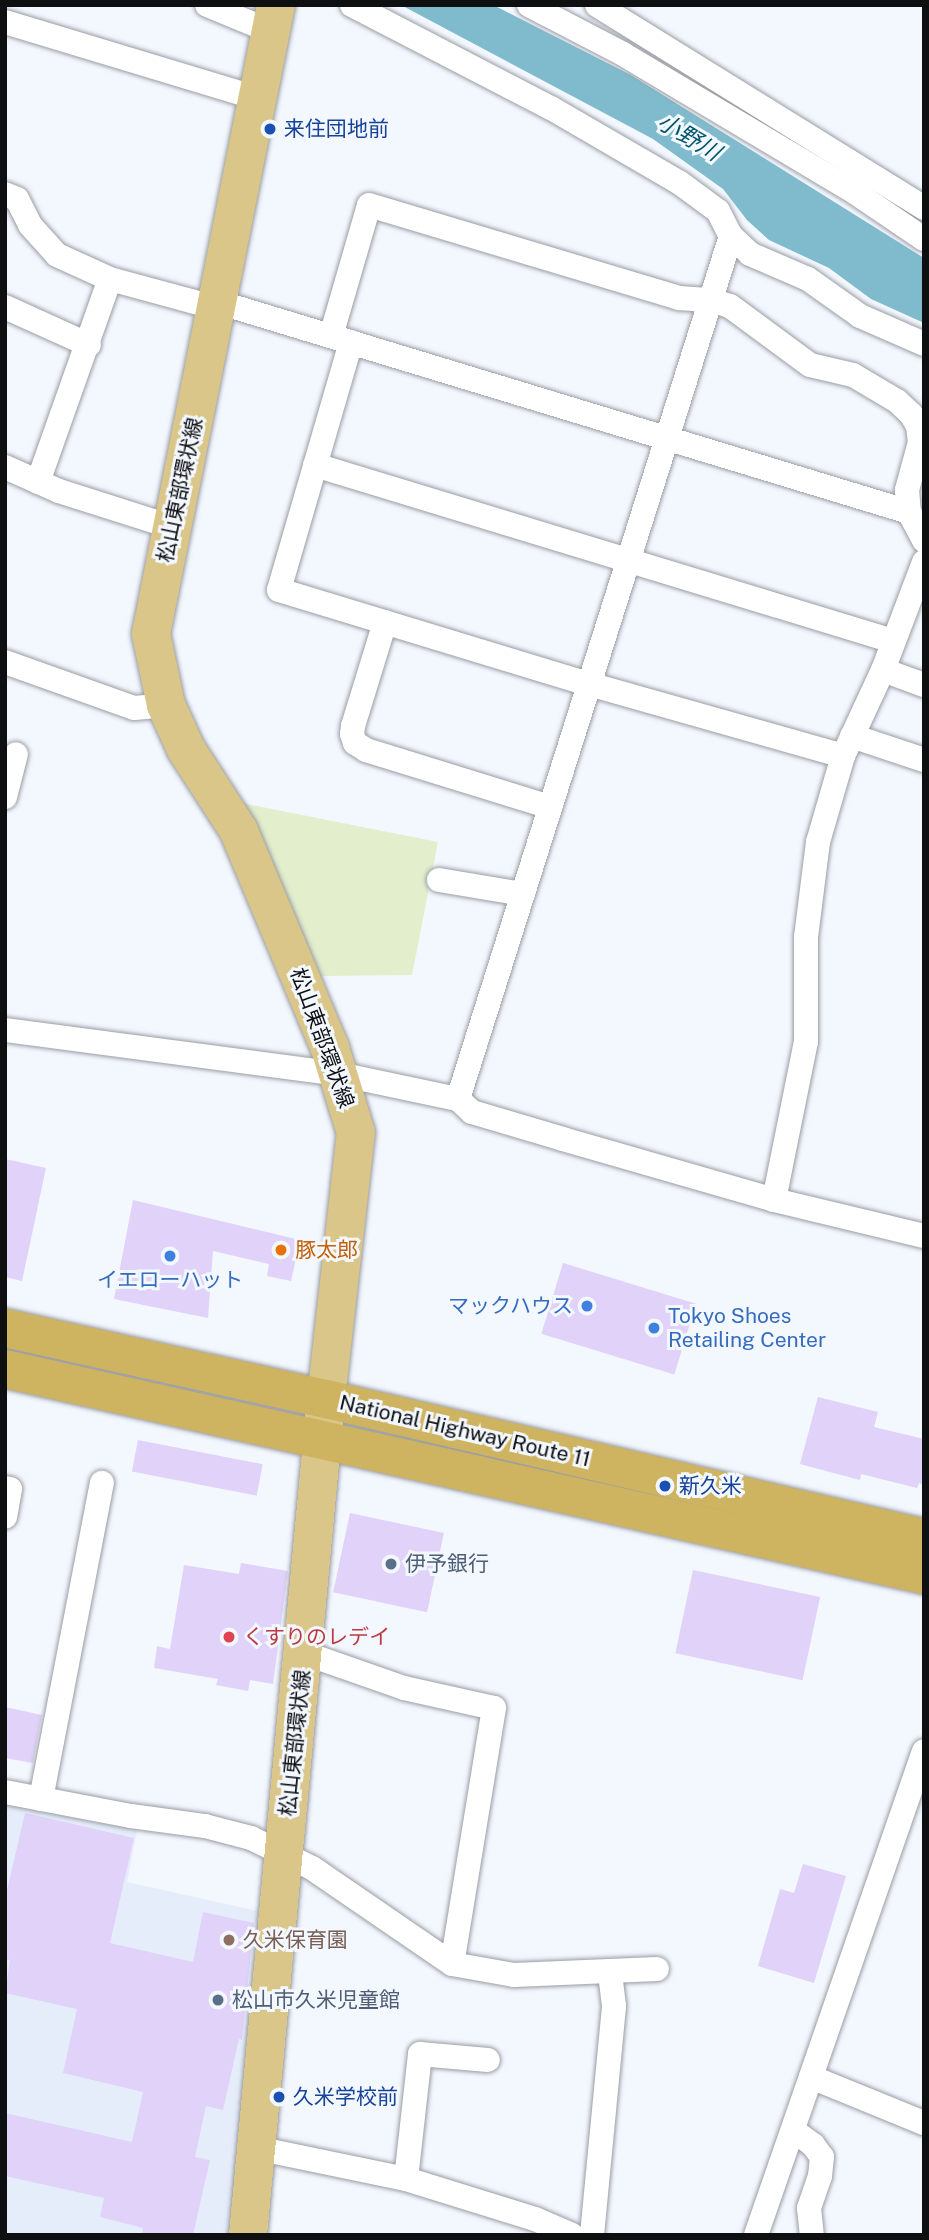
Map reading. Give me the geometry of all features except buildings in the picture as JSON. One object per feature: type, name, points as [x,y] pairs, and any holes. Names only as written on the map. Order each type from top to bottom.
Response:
[{"type":"highway","name":"National Highway Route 11","points":[[5,1328],[326,1399],[924,1538]]},
{"type":"highway","name":"National Highway Route 11","points":[[5,1369],[924,1575]]},
{"type":"main road","name":"松山東部環状線","points":[[248,2235],[326,1399],[356,1133],[339,1074],[239,831],[186,749],[166,705],[151,634],[273,18]]},
{"type":"street","points":[[207,5],[273,18]]},
{"type":"street","points":[[352,5],[551,108],[680,183],[718,211],[731,236],[750,254],[808,279],[860,316],[924,344]]},
{"type":"street","points":[[529,5],[623,54],[856,193],[924,239]]},
{"type":"street","points":[[597,5],[627,13],[924,208]]},
{"type":"street","points":[[5,22],[256,98]]},
{"type":"street","points":[[5,194],[17,199],[30,225],[57,255],[110,279],[341,339],[909,512]]},
{"type":"street","points":[[924,540],[909,512],[907,490],[920,442],[918,426],[911,414],[897,401],[853,375],[810,365],[730,306],[711,300],[679,299],[369,205],[316,466],[279,590],[589,684],[848,746],[924,760]]},
{"type":"street","points":[[458,1099],[731,236]]},
{"type":"street","points":[[38,482],[89,345],[110,279]]},
{"type":"street","points":[[5,307],[89,345]]},
{"type":"street","points":[[316,466],[893,641]]},
{"type":"street","points":[[5,467],[38,482],[172,527]]},
{"type":"street","points":[[774,1200],[806,1042],[806,937],[818,842],[848,746],[883,670],[924,562]]},
{"type":"street","points":[[385,622],[354,726],[355,743],[366,750],[550,807]]},
{"type":"street","points":[[5,662],[134,708],[166,705]]},
{"type":"street","points":[[883,670],[924,685]]},
{"type":"street","points":[[5,797],[16,754]]},
{"type":"street","points":[[439,880],[523,894]]},
{"type":"street","points":[[5,1030],[339,1074],[458,1099],[472,1112],[774,1200],[924,1236]]},
{"type":"street","points":[[41,1799],[102,1483]]},
{"type":"street","points":[[5,1488],[10,1489],[5,1517]]},
{"type":"street","points":[[303,1653],[404,1688],[494,1708],[452,1964]]},
{"type":"street","points":[[756,2235],[811,2077],[915,1806],[923,1753]]},
{"type":"street","points":[[5,1792],[205,1826],[251,1838],[312,1868],[452,1964],[514,1976],[657,1969]]},
{"type":"street","points":[[592,2235],[614,2006],[610,1972]]},
{"type":"street","points":[[406,2179],[421,2053],[488,2060]]},
{"type":"street","points":[[811,2077],[924,2123]]},
{"type":"street","points":[[794,2131],[813,2145],[822,2157],[820,2176],[809,2208],[812,2235]]},
{"type":"street","points":[[256,2148],[406,2179],[535,2219],[572,2235]]},
{"type":"shaded area","points":[[5,1800],[138,1826],[127,1882],[266,1913],[234,2235],[5,2235]]},
{"type":"green space","points":[[236,802],[438,842],[412,975],[319,976]]},
{"type":"water","name":"小野川","points":[[401,5],[493,5],[631,75],[924,258],[924,323],[871,299],[829,268],[769,240],[747,220],[723,189],[653,139]]},
{"type":"place","name":"来住団地前","points":[[270,129]]},
{"type":"place","name":"豚太郎","points":[[281,1250]]},
{"type":"place","name":"イエローハット","points":[[170,1256]]},
{"type":"place","name":"マックハウス","points":[[587,1306]]},
{"type":"place","name":"Tokyo Shoes Retailing Center","points":[[654,1328]]},
{"type":"place","name":"新久米","points":[[665,1486]]},
{"type":"place","name":"伊予銀行","points":[[391,1564]]},
{"type":"place","name":"くすりのレデイ","points":[[229,1637]]},
{"type":"place","name":"久米保育園","points":[[229,1940]]},
{"type":"place","name":"松山市久米児童館","points":[[218,2000]]},
{"type":"place","name":"久米学校前","points":[[279,2097]]}]
